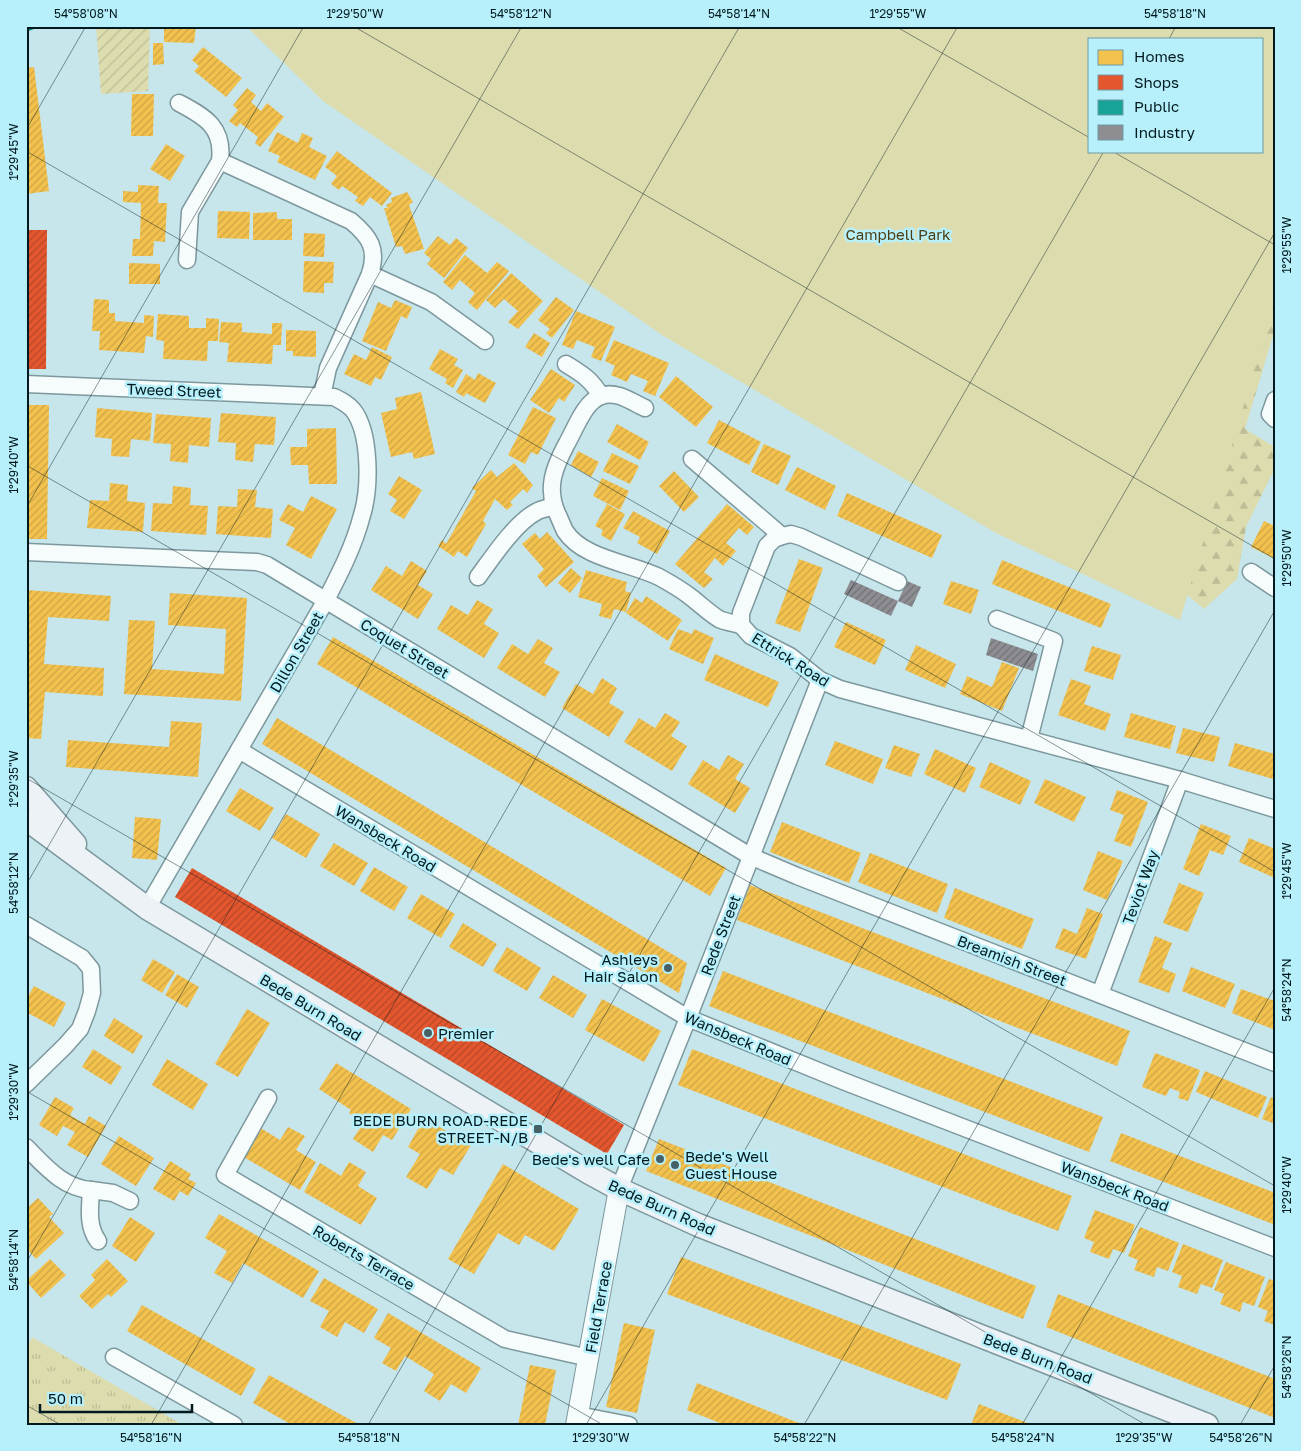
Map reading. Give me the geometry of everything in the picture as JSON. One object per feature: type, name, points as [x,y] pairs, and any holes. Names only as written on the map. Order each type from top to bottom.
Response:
[{"type":"main road","name":"Bede Burn Road","points":[[26,788],[106,878]]},
{"type":"main road","name":"Bede Burn Road","points":[[26,820],[147,908],[619,1189],[698,1225],[1207,1425]]},
{"type":"street","points":[[179,103],[199,114],[211,124],[220,141],[220,161],[190,212],[187,260]]},
{"type":"street","points":[[220,161],[351,221],[369,239],[373,249],[374,261],[328,368],[322,396]]},
{"type":"street","points":[[370,274],[430,302],[485,341]]},
{"type":"street","points":[[566,364],[583,374],[593,383],[601,396]]},
{"type":"street","name":"Tweed Street","points":[[26,384],[322,396]]},
{"type":"street","points":[[646,408],[608,393],[596,398],[586,410],[558,460],[551,490],[554,506],[565,531],[586,550],[658,576],[721,620],[741,625]]},
{"type":"street","name":"Dillon Street","points":[[147,908],[326,600],[346,560],[363,513],[366,488],[366,462],[361,424],[354,411],[346,402],[322,396]]},
{"type":"street","points":[[1275,400],[1270,414],[1275,419]]},
{"type":"street","points":[[692,459],[782,536],[791,534],[801,537],[898,582]]},
{"type":"street","points":[[478,576],[524,521],[535,512],[554,506]]},
{"type":"street","name":"Ettrick Road","points":[[782,536],[774,539],[767,546],[741,613],[741,625],[751,636],[790,656],[820,680],[840,689],[1180,780],[1275,809]]},
{"type":"street","name":"Coquet Street","points":[[26,552],[256,562],[267,565],[750,856]]},
{"type":"street","points":[[1251,572],[1275,588]]},
{"type":"street","points":[[997,619],[1054,641],[1029,739]]},
{"type":"street","name":"Rede Street","points":[[619,1189],[820,680]]},
{"type":"street","name":"Wansbeck Road","points":[[239,750],[688,1018],[852,1085],[1275,1248]]},
{"type":"street","name":"Teviot Way","points":[[1100,994],[1180,780]]},
{"type":"street","name":"Breamish Street","points":[[750,856],[1275,1063]]},
{"type":"street","points":[[26,925],[82,958],[91,969],[92,993],[80,1028],[26,1084]]},
{"type":"street","name":"Roberts Terrace","points":[[268,1098],[225,1175],[505,1339],[589,1358]]},
{"type":"street","points":[[26,1147],[53,1174],[70,1185],[81,1190],[113,1193],[130,1201]]},
{"type":"street","name":"Field Terrace","points":[[577,1420],[619,1189]]},
{"type":"street","points":[[91,1190],[90,1224],[98,1241]]},
{"type":"street","points":[[114,1357],[234,1425]]},
{"type":"street","points":[[577,1420],[628,1425]]},
{"type":"green space","points":[[96,26],[150,26],[148,91],[101,94]]},
{"type":"green space","name":"Campbell Park","points":[[246,26],[1275,26],[1275,300],[1180,620],[996,533],[662,335],[323,101]]},
{"type":"green space","points":[[1275,149],[1275,329],[1245,429],[1275,447],[1275,468],[1246,527],[1237,579],[1204,609],[1160,572]]},
{"type":"green space","points":[[32,1337],[183,1425],[26,1425],[26,1350]]},
{"type":"building: Homes","points":[[164,26],[196,26],[194,43],[164,42]]},
{"type":"building: Homes","points":[[153,43],[163,43],[164,64],[153,65]]},
{"type":"building: Homes","points":[[203,47],[242,78],[226,97],[194,71],[199,66],[192,60]]},
{"type":"building: Homes","points":[[34,67],[49,191],[26,194],[26,68]]},
{"type":"building: Homes","points":[[247,88],[256,95],[251,102],[261,111],[267,103],[284,117],[260,147],[255,143],[258,137],[240,123],[237,127],[229,121],[238,110],[233,105]]},
{"type":"building: Homes","points":[[132,94],[154,94],[153,136],[131,136]]},
{"type":"building: Homes","points":[[277,132],[298,143],[302,133],[313,138],[309,147],[327,156],[315,180],[277,162],[280,156],[268,151]]},
{"type":"building: Homes","points":[[166,144],[185,156],[170,181],[150,169]]},
{"type":"building: Homes","points":[[337,151],[392,193],[382,206],[370,197],[363,206],[355,201],[358,197],[342,186],[339,190],[331,184],[337,176],[325,167]]},
{"type":"building: Homes","points":[[138,185],[159,186],[158,203],[167,203],[165,242],[154,241],[153,256],[132,256],[133,239],[140,239],[141,203],[123,202],[123,191],[138,192]]},
{"type":"building: Homes","points":[[407,192],[413,202],[409,205],[424,249],[405,254],[402,246],[396,247],[384,208],[388,208],[386,205],[392,202],[391,198]]},
{"type":"building: Homes","points":[[218,211],[250,212],[249,239],[217,238]]},
{"type":"building: Homes","points":[[277,212],[277,219],[292,219],[292,240],[253,240],[253,213]]},
{"type":"building: Homes","points":[[304,233],[325,234],[324,257],[303,256]]},
{"type":"building: Homes","points":[[438,236],[450,245],[456,238],[468,248],[444,278],[427,264],[431,259],[424,253]]},
{"type":"building: Homes","points":[[465,255],[487,273],[497,262],[509,271],[477,310],[468,302],[475,293],[460,280],[452,290],[443,282]]},
{"type":"building: Homes","points":[[304,261],[334,262],[333,283],[324,283],[324,293],[303,292]]},
{"type":"building: Homes","points":[[129,263],[160,264],[160,284],[129,284]]},
{"type":"building: Homes","points":[[511,273],[543,301],[518,329],[508,322],[518,311],[504,299],[495,308],[486,300]]},
{"type":"building: Homes","points":[[556,297],[574,310],[552,338],[546,333],[550,329],[538,320]]},
{"type":"building: Homes","points":[[94,299],[109,300],[109,313],[115,313],[115,321],[144,323],[144,315],[154,316],[153,337],[146,336],[144,353],[99,350],[100,331],[92,331]]},
{"type":"building: Homes","points":[[395,300],[412,307],[407,319],[401,316],[386,351],[362,341],[378,302],[391,308]]},
{"type":"building: Homes","points":[[576,311],[615,327],[601,361],[591,357],[595,347],[577,340],[573,349],[562,345]]},
{"type":"building: Homes","points":[[158,314],[189,316],[189,328],[206,328],[206,318],[219,319],[218,341],[208,341],[207,361],[163,359],[164,341],[156,340]]},
{"type":"building: Homes","points":[[221,322],[242,323],[242,332],[272,334],[272,323],[282,323],[281,345],[273,345],[272,364],[227,362],[229,343],[219,342]]},
{"type":"building: Homes","points":[[286,330],[316,331],[316,357],[293,356],[293,351],[286,351]]},
{"type":"building: Homes","points":[[534,333],[550,343],[542,357],[525,347]]},
{"type":"building: Homes","points":[[614,340],[669,363],[655,396],[643,391],[648,381],[631,374],[627,382],[611,375],[615,366],[605,361]]},
{"type":"building: Homes","points":[[372,347],[392,357],[381,380],[375,377],[371,386],[344,374],[354,354],[366,360]]},
{"type":"building: Homes","points":[[440,349],[458,359],[454,365],[463,370],[453,388],[445,383],[447,379],[429,369]]},
{"type":"building: Homes","points":[[551,369],[575,385],[564,402],[559,398],[549,413],[530,400]]},
{"type":"building: Homes","points":[[478,373],[496,383],[485,403],[466,393],[464,397],[456,392],[466,374],[475,380]]},
{"type":"building: Homes","points":[[676,376],[713,407],[696,427],[659,397]]},
{"type":"building: Homes","points":[[421,392],[435,454],[414,459],[412,452],[391,457],[381,413],[397,409],[395,398]]},
{"type":"building: Homes","points":[[26,405],[49,405],[47,539],[26,539]]},
{"type":"building: Homes","points":[[533,407],[556,418],[538,455],[531,452],[525,464],[508,455]]},
{"type":"building: Homes","points":[[97,408],[152,413],[150,441],[131,439],[129,457],[111,456],[112,439],[95,437]]},
{"type":"building: Homes","points":[[221,413],[276,417],[274,445],[255,444],[253,462],[235,460],[236,443],[218,442]]},
{"type":"building: Homes","points":[[156,414],[211,418],[209,447],[189,445],[188,463],[170,461],[171,444],[153,443]]},
{"type":"building: Homes","points":[[719,420],[761,442],[749,465],[707,443]]},
{"type":"building: Homes","points":[[617,424],[649,442],[640,460],[607,442]]},
{"type":"building: Homes","points":[[336,428],[337,484],[309,484],[308,465],[291,465],[290,447],[307,447],[307,429]]},
{"type":"building: Homes","points":[[764,444],[791,456],[778,485],[751,472]]},
{"type":"building: Homes","points":[[578,451],[599,462],[591,477],[571,465]]},
{"type":"building: Homes","points":[[612,453],[639,466],[630,484],[603,471]]},
{"type":"building: Homes","points":[[514,463],[533,485],[527,493],[523,489],[510,502],[513,505],[507,510],[495,499],[483,521],[486,524],[467,557],[458,551],[454,557],[438,546],[442,540],[446,544],[476,491],[472,488],[491,470],[497,477]]},
{"type":"building: Homes","points":[[797,467],[836,486],[825,510],[785,490]]},
{"type":"building: Homes","points":[[674,471],[699,497],[684,512],[659,486]]},
{"type":"building: Homes","points":[[399,476],[422,490],[404,519],[390,511],[397,500],[388,494]]},
{"type":"building: Homes","points":[[602,478],[629,491],[620,510],[593,496]]},
{"type":"building: Homes","points":[[110,483],[128,485],[127,501],[145,503],[143,532],[87,528],[90,500],[109,501]]},
{"type":"building: Homes","points":[[173,486],[191,488],[190,505],[208,506],[206,535],[151,531],[153,503],[172,504]]},
{"type":"building: Homes","points":[[238,489],[257,490],[255,507],[273,509],[271,538],[216,534],[218,506],[237,507]]},
{"type":"building: Homes","points":[[847,493],[942,535],[932,558],[837,516]]},
{"type":"building: Homes","points":[[311,496],[337,509],[311,559],[286,545],[295,528],[279,520],[288,504],[303,512]]},
{"type":"building: Homes","points":[[607,504],[625,514],[611,541],[601,535],[603,530],[595,526]]},
{"type":"building: Homes","points":[[727,504],[754,527],[747,535],[739,528],[726,543],[736,551],[723,566],[715,558],[704,572],[713,579],[704,588],[675,564]]},
{"type":"building: Homes","points":[[633,511],[670,531],[657,554],[637,543],[640,537],[623,528]]},
{"type":"building: Homes","points":[[1264,521],[1275,526],[1275,559],[1251,547]]},
{"type":"building: Homes","points":[[547,532],[574,562],[546,587],[537,576],[544,569],[522,544],[535,533],[540,539]]},
{"type":"building: Homes","points":[[799,559],[823,568],[800,632],[775,623]]},
{"type":"building: Homes","points":[[1002,560],[1111,604],[1101,628],[992,584]]},
{"type":"building: Homes","points":[[411,561],[427,571],[418,585],[433,594],[418,619],[371,590],[386,566],[402,576]]},
{"type":"building: Homes","points":[[571,568],[582,578],[570,593],[558,583]]},
{"type":"building: Homes","points":[[586,570],[627,582],[625,591],[631,593],[626,612],[614,609],[611,619],[599,616],[602,604],[578,597]]},
{"type":"building: Homes","points":[[951,581],[979,590],[971,614],[943,604]]},
{"type":"building: Homes","points":[[26,590],[111,596],[109,621],[48,617],[44,664],[104,668],[103,696],[45,692],[41,739],[26,738]]},
{"type":"building: Homes","points":[[170,593],[247,598],[241,701],[124,694],[129,620],[155,621],[152,669],[224,674],[226,629],[168,625]]},
{"type":"building: Homes","points":[[646,596],[682,620],[668,641],[626,613],[635,598],[642,603]]},
{"type":"building: Homes","points":[[477,600],[493,609],[484,624],[499,633],[484,658],[437,629],[451,605],[468,615]]},
{"type":"building: Homes","points":[[846,622],[886,640],[875,665],[834,647]]},
{"type":"building: Homes","points":[[678,629],[692,634],[694,629],[714,638],[703,664],[669,649]]},
{"type":"building: Homes","points":[[333,637],[726,868],[710,896],[317,664]]},
{"type":"building: Homes","points":[[538,639],[553,648],[544,663],[560,672],[545,697],[497,668],[512,644],[528,654]]},
{"type":"building: Homes","points":[[916,645],[956,664],[945,688],[905,670]]},
{"type":"building: Homes","points":[[1092,646],[1121,655],[1113,680],[1084,671]]},
{"type":"building: Homes","points":[[715,654],[779,682],[768,707],[704,680]]},
{"type":"building: Homes","points":[[1002,662],[1019,668],[1002,711],[960,694],[967,676],[992,687]]},
{"type":"building: Homes","points":[[602,678],[617,688],[609,703],[624,712],[609,737],[562,708],[576,684],[593,694]]},
{"type":"building: Homes","points":[[1071,679],[1091,686],[1084,704],[1111,714],[1105,731],[1058,715]]},
{"type":"building: Homes","points":[[665,713],[680,722],[671,736],[687,746],[672,771],[624,742],[639,718],[655,728]]},
{"type":"building: Homes","points":[[1131,713],[1176,726],[1170,749],[1124,737]]},
{"type":"building: Homes","points":[[277,718],[687,963],[679,993],[262,744]]},
{"type":"building: Homes","points":[[171,721],[202,723],[198,777],[66,767],[68,740],[169,747]]},
{"type":"building: Homes","points":[[1183,728],[1220,737],[1214,762],[1176,753]]},
{"type":"building: Homes","points":[[835,741],[883,759],[873,784],[825,765]]},
{"type":"building: Homes","points":[[1235,743],[1275,754],[1273,779],[1228,766]]},
{"type":"building: Homes","points":[[894,745],[920,754],[911,777],[885,768]]},
{"type":"building: Homes","points":[[935,749],[976,768],[965,793],[924,774]]},
{"type":"building: Homes","points":[[728,755],[744,764],[735,779],[750,788],[735,813],[688,784],[703,760],[719,770]]},
{"type":"building: Homes","points":[[990,762],[1031,781],[1020,805],[979,787]]},
{"type":"building: Homes","points":[[1045,779],[1086,797],[1074,822],[1034,803]]},
{"type":"building: Homes","points":[[240,788],[274,808],[260,831],[226,811]]},
{"type":"building: Homes","points":[[1117,790],[1148,802],[1131,847],[1114,841],[1124,815],[1110,810]]},
{"type":"building: Homes","points":[[286,814],[320,834],[306,858],[272,838]]},
{"type":"building: Homes","points":[[135,817],[161,819],[157,860],[132,858]]},
{"type":"building: Homes","points":[[782,822],[861,853],[849,883],[770,852]]},
{"type":"building: Homes","points":[[1201,824],[1231,836],[1223,855],[1210,850],[1199,876],[1183,869]]},
{"type":"building: Homes","points":[[1249,838],[1275,849],[1275,878],[1239,862]]},
{"type":"building: Homes","points":[[334,843],[368,863],[354,886],[320,866]]},
{"type":"building: Homes","points":[[1098,851],[1123,861],[1107,900],[1083,890]]},
{"type":"building: Homes","points":[[870,853],[948,884],[937,913],[858,882]]},
{"type":"building: Homes","points":[[374,867],[408,887],[394,911],[360,891]]},
{"type":"building: Homes","points":[[1179,883],[1204,893],[1188,932],[1163,923]]},
{"type":"building: Homes","points":[[750,885],[1130,1031],[1117,1066],[737,920]]},
{"type":"building: Homes","points":[[955,888],[1034,919],[1022,949],[944,918]]},
{"type":"building: Homes","points":[[421,894],[455,914],[441,938],[407,918]]},
{"type":"building: Homes","points":[[1087,908],[1103,914],[1086,959],[1055,948],[1063,928],[1077,934]]},
{"type":"building: Homes","points":[[463,923],[497,944],[483,967],[449,947]]},
{"type":"building: Homes","points":[[1155,936],[1172,943],[1162,968],[1176,974],[1169,993],[1138,982]]},
{"type":"building: Homes","points":[[507,947],[541,968],[527,991],[493,971]]},
{"type":"building: Homes","points":[[153,959],[175,972],[162,993],[141,980]]},
{"type":"building: Homes","points":[[1191,967],[1235,984],[1225,1008],[1182,991]]},
{"type":"building: Homes","points":[[723,971],[1103,1117],[1089,1152],[709,1006]]},
{"type":"building: Homes","points":[[177,974],[199,987],[187,1008],[165,995]]},
{"type":"building: Homes","points":[[553,975],[587,995],[573,1018],[539,998]]},
{"type":"building: Homes","points":[[34,986],[66,1003],[54,1027],[26,1012],[26,1000]]},
{"type":"building: Homes","points":[[1241,989],[1275,1001],[1275,1030],[1232,1013]]},
{"type":"building: Homes","points":[[602,999],[661,1031],[644,1062],[585,1030]]},
{"type":"building: Homes","points":[[247,1009],[270,1023],[238,1077],[215,1064]]},
{"type":"building: Homes","points":[[114,1018],[143,1036],[133,1054],[104,1036]]},
{"type":"building: Homes","points":[[93,1049],[122,1067],[111,1085],[82,1067]]},
{"type":"building: Homes","points":[[692,1049],[1072,1196],[1058,1231],[678,1085]]},
{"type":"building: Homes","points":[[1155,1053],[1200,1070],[1188,1101],[1178,1098],[1180,1092],[1170,1088],[1166,1096],[1142,1087]]},
{"type":"building: Homes","points":[[167,1059],[208,1084],[193,1110],[152,1085]]},
{"type":"building: Homes","points":[[336,1063],[411,1109],[392,1140],[383,1135],[373,1152],[353,1139],[364,1122],[349,1113],[351,1110],[319,1089]]},
{"type":"building: Homes","points":[[1205,1071],[1267,1097],[1258,1118],[1196,1092]]},
{"type":"building: Homes","points":[[55,1097],[74,1108],[70,1115],[85,1124],[89,1116],[106,1126],[88,1157],[67,1145],[75,1132],[63,1126],[57,1136],[39,1125]]},
{"type":"building: Homes","points":[[1271,1097],[1275,1099],[1275,1124],[1262,1119]]},
{"type":"building: Homes","points":[[424,1118],[471,1145],[453,1175],[440,1168],[427,1189],[406,1177],[420,1154],[408,1147]]},
{"type":"building: Homes","points":[[259,1127],[280,1140],[288,1127],[305,1136],[296,1150],[316,1162],[300,1190],[242,1156]]},
{"type":"building: Homes","points":[[1121,1133],[1275,1193],[1275,1225],[1110,1161]]},
{"type":"building: Homes","points":[[119,1136],[154,1158],[136,1186],[101,1164]]},
{"type":"building: Homes","points":[[659,1139],[1036,1286],[1023,1319],[646,1171]]},
{"type":"building: Homes","points":[[170,1161],[191,1174],[188,1179],[196,1183],[188,1196],[180,1191],[174,1201],[153,1189]]},
{"type":"building: Homes","points":[[349,1162],[366,1172],[358,1186],[377,1198],[361,1225],[304,1192],[320,1163],[341,1176]]},
{"type":"building: Homes","points":[[503,1164],[579,1209],[554,1251],[525,1235],[519,1245],[498,1233],[474,1274],[448,1259]]},
{"type":"building: Homes","points":[[38,1198],[53,1214],[49,1217],[64,1233],[36,1259],[26,1248],[26,1238],[28,1236],[26,1235],[26,1209]]},
{"type":"building: Homes","points":[[1095,1210],[1135,1225],[1124,1253],[1113,1249],[1109,1259],[1090,1252],[1094,1242],[1084,1238]]},
{"type":"building: Homes","points":[[219,1214],[319,1271],[303,1298],[243,1263],[232,1283],[214,1273],[227,1251],[205,1238]]},
{"type":"building: Homes","points":[[130,1217],[155,1233],[136,1262],[112,1246]]},
{"type":"building: Homes","points":[[1140,1227],[1179,1243],[1168,1271],[1157,1267],[1154,1277],[1134,1270],[1138,1260],[1128,1256]]},
{"type":"building: Homes","points":[[1183,1244],[1223,1260],[1212,1288],[1201,1284],[1197,1294],[1178,1287],[1182,1276],[1172,1272]]},
{"type":"building: Homes","points":[[681,1257],[961,1364],[947,1400],[667,1294]]},
{"type":"building: Homes","points":[[50,1259],[66,1275],[41,1298],[26,1281]]},
{"type":"building: Homes","points":[[107,1259],[128,1281],[111,1297],[108,1294],[92,1309],[79,1296],[95,1280],[91,1275]]},
{"type":"building: Homes","points":[[1226,1262],[1265,1277],[1254,1306],[1243,1302],[1240,1312],[1220,1304],[1224,1294],[1214,1290]]},
{"type":"building: Homes","points":[[324,1278],[378,1309],[364,1333],[345,1322],[337,1337],[320,1327],[329,1311],[310,1301]]},
{"type":"building: Homes","points":[[1269,1279],[1275,1281],[1275,1325],[1264,1321],[1268,1311],[1258,1307]]},
{"type":"building: Homes","points":[[1058,1294],[1275,1379],[1275,1418],[1046,1327]]},
{"type":"building: Homes","points":[[142,1305],[256,1369],[241,1396],[127,1331]]},
{"type":"building: Homes","points":[[388,1313],[481,1368],[466,1393],[451,1384],[440,1401],[424,1391],[434,1374],[405,1356],[396,1371],[382,1363],[391,1348],[374,1338]]},
{"type":"building: Homes","points":[[624,1323],[655,1330],[637,1413],[606,1407]]},
{"type":"building: Homes","points":[[530,1365],[556,1370],[545,1425],[518,1425]]},
{"type":"building: Homes","points":[[269,1375],[360,1425],[292,1425],[253,1403]]},
{"type":"building: Homes","points":[[697,1383],[804,1425],[725,1425],[687,1410]]},
{"type":"building: Homes","points":[[979,1404],[1033,1425],[971,1425]]},
{"type":"building: Shops","points":[[26,230],[47,230],[46,369],[26,369]]},
{"type":"building: Shops","points":[[192,868],[624,1125],[607,1154],[175,897]]},
{"type":"building: Public","points":[[26,26],[40,26],[40,27],[26,32]]},
{"type":"building: Industry","points":[[851,580],[898,601],[891,616],[844,594]]},
{"type":"building: Industry","points":[[907,581],[921,587],[912,607],[898,601]]},
{"type":"building: Industry","points":[[991,638],[1038,654],[1033,671],[986,655]]},
{"type":"place","name":"Ashleys Hair Salon","points":[[668,968]]},
{"type":"place","name":"Premier","points":[[428,1033]]},
{"type":"place","name":"BEDE BURN ROAD-REDE STREET-N/B","points":[[538,1129]]},
{"type":"place","name":"Bede's well Cafe","points":[[660,1159]]},
{"type":"place","name":"Bede's Well Guest House","points":[[675,1165]]}]
